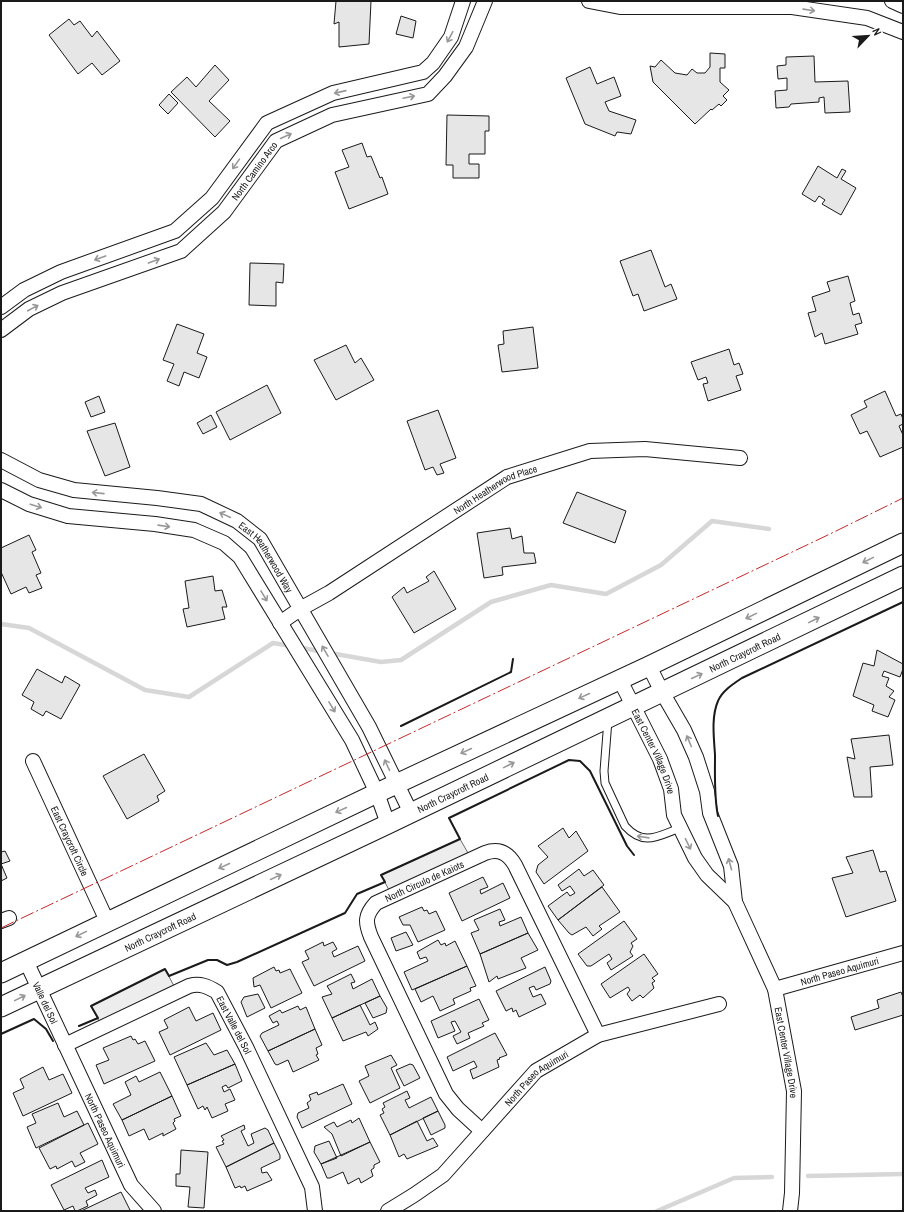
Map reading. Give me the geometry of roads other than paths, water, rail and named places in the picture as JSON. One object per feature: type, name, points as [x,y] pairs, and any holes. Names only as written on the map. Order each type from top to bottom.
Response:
[{"type":"main road","points":[[1,973],[376,793],[620,680],[903,543]]},
{"type":"main road","name":"North Craycroft Road","points":[[1,1007],[388,824],[903,576]]},
{"type":"street","name":"North Camino Arco","points":[[1,307],[24,290],[61,272],[175,232],[212,198],[267,123],[332,93],[423,72],[432,63],[451,37],[463,1]]},
{"type":"street","name":"North Camino Arco","points":[[1,330],[29,309],[62,293],[181,251],[224,212],[276,141],[332,116],[428,94],[445,76],[466,47],[485,1]]},
{"type":"street","points":[[589,1],[620,7],[725,4],[792,7],[868,18],[903,32]]},
{"type":"street","points":[[892,1],[903,6]]},
{"type":"street","name":"North Heatherwood Place","points":[[280,623],[300,609],[329,593],[507,477],[590,451],[645,449],[740,458]]},
{"type":"street","name":"East Heatherwood Way","points":[[1,460],[39,480],[74,490],[201,504],[237,521],[260,539],[369,728],[411,813]]},
{"type":"street","name":"East Heatherwood Way","points":[[1,490],[29,504],[68,516],[155,524],[194,530],[224,543],[240,557],[352,740],[388,824]]},
{"type":"street","name":"East Center Village Drive","points":[[649,666],[684,730],[696,757],[707,791],[710,812],[731,866],[735,902],[775,989],[794,1091],[792,1193],[790,1211]]},
{"type":"street","name":"East Center Village Drive","points":[[620,680],[660,759],[671,789],[674,815],[695,858],[707,875],[735,902]]},
{"type":"street","name":"East Craycroft Circle","points":[[33,761],[107,921]]},
{"type":"street","name":"North Circulo de Kaiots","points":[[482,1131],[458,1109],[446,1094],[371,937],[366,926],[367,919],[370,909],[376,903],[485,853],[492,851],[503,852],[511,858],[598,1035]]},
{"type":"street","name":"North Paseo Aquimuri","points":[[775,989],[903,953]]},
{"type":"street","name":"Valle del Sol","points":[[26,961],[65,1045]]},
{"type":"street","name":"East Valle del Sol","points":[[65,1045],[189,986],[198,984],[209,987],[217,992],[246,1047],[312,1187],[315,1211]]},
{"type":"street","name":"North Paseo Aquimuri","points":[[388,1211],[407,1200],[443,1175],[536,1072],[598,1035],[719,1004]]},
{"type":"street","name":"North Paseo Aquimuri","points":[[65,1045],[131,1185],[154,1211]]},
{"type":"lane","points":[[608,717],[604,771],[605,783],[625,826],[630,832],[639,838],[650,838],[680,828]]},
{"type":"waterway","points":[[330,653],[381,662],[401,660],[491,602],[551,585],[606,594],[661,565],[712,521],[769,529]]},
{"type":"waterway","points":[[1,624],[29,628],[145,690],[189,697],[273,643],[291,646]]},
{"type":"waterway","points":[[298,647],[323,652]]},
{"type":"waterway","points":[[808,1176],[903,1174]]},
{"type":"waterway","points":[[657,1211],[734,1178],[772,1177]]}]
